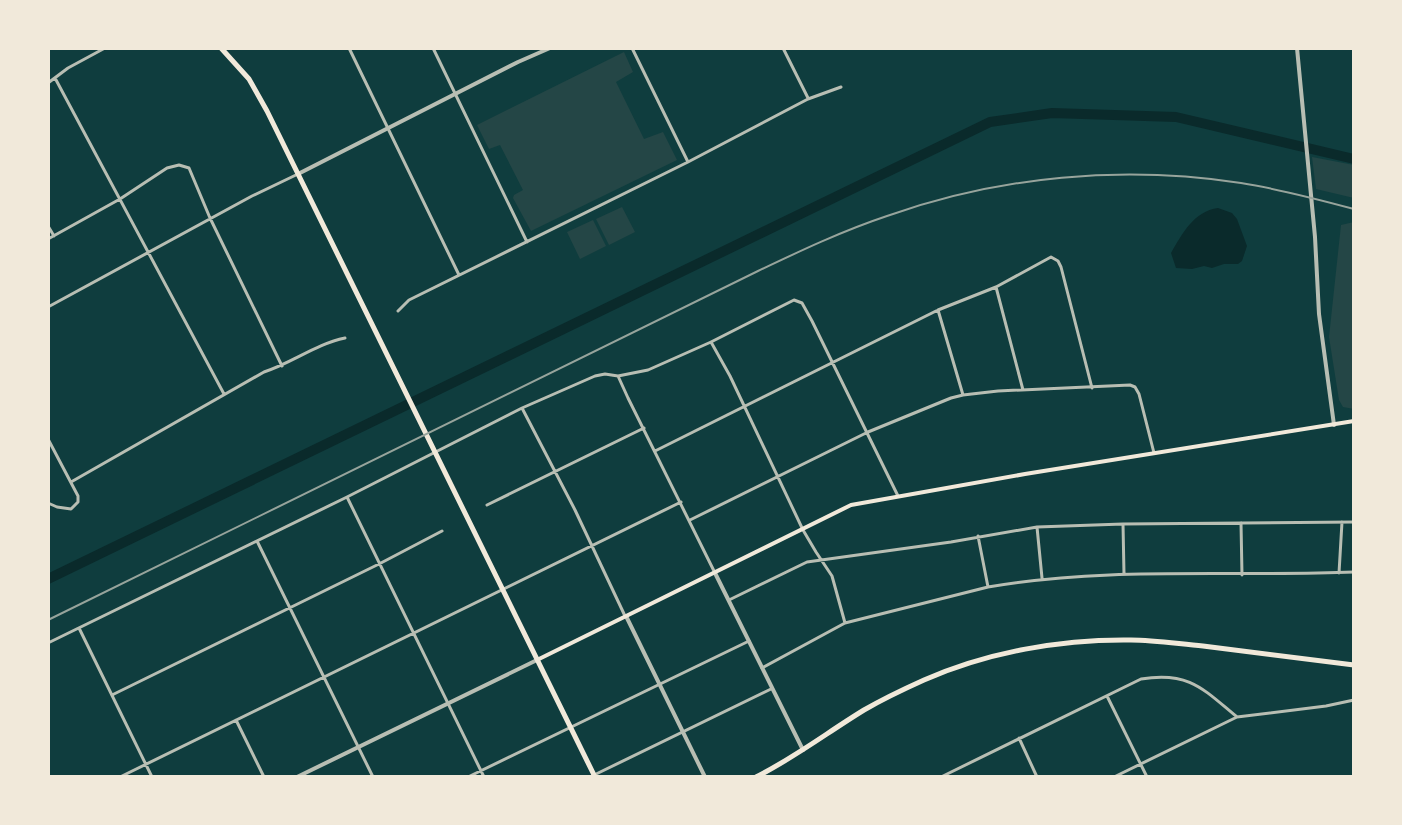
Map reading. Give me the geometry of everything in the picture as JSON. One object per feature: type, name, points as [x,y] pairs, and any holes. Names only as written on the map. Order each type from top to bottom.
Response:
[{"type":"main road","points":[[221,48],[249,79],[298,174],[593,776]]},
{"type":"main road","points":[[537,660],[851,505],[1354,421]]},
{"type":"main road","points":[[756,777],[888,697],[928,678],[1002,655],[1060,644],[1132,640],[1354,665]]},
{"type":"street","points":[[48,83],[105,48]]},
{"type":"street","points":[[349,48],[459,275]]},
{"type":"street","points":[[433,48],[527,242]]},
{"type":"street","points":[[48,307],[210,218],[550,48]]},
{"type":"street","points":[[632,48],[688,162]]},
{"type":"street","points":[[783,48],[808,99]]},
{"type":"street","points":[[1297,48],[1319,314],[1334,425]]},
{"type":"street","points":[[55,78],[224,394]]},
{"type":"street","points":[[398,311],[409,300],[808,99],[841,87]]},
{"type":"street","points":[[48,239],[120,199],[167,168],[182,165],[189,168],[282,366]]},
{"type":"street","points":[[48,226],[54,236]]},
{"type":"street","points":[[655,451],[938,310],[996,287],[1051,257],[1055,257],[1061,267],[1092,388]]},
{"type":"street","points":[[996,287],[1023,390]]},
{"type":"street","points":[[48,643],[522,408],[595,376],[618,376],[648,370],[794,300],[799,301],[807,312],[898,496]]},
{"type":"street","points":[[938,310],[963,395]]},
{"type":"street","points":[[71,482],[264,372],[282,366],[328,341],[345,338]]},
{"type":"street","points":[[711,342],[803,530],[832,576],[845,623]]},
{"type":"street","points":[[618,376],[803,750]]},
{"type":"street","points":[[690,520],[868,432],[963,395],[1123,385],[1135,387],[1145,411],[1154,453]]},
{"type":"street","points":[[522,408],[556,471],[705,777]]},
{"type":"street","points":[[487,505],[644,428]]},
{"type":"street","points":[[48,439],[78,496],[76,506],[67,509],[48,503]]},
{"type":"street","points":[[347,497],[484,777]]},
{"type":"street","points":[[120,777],[681,502]]},
{"type":"street","points":[[1241,522],[1242,575]]},
{"type":"street","points":[[1339,573],[1342,522]]},
{"type":"street","points":[[729,600],[791,569],[821,560],[1037,527],[1354,522]]},
{"type":"street","points":[[1123,524],[1124,574]]},
{"type":"street","points":[[1037,527],[1042,578]]},
{"type":"street","points":[[112,695],[442,531]]},
{"type":"street","points":[[978,536],[988,587]]},
{"type":"street","points":[[257,541],[373,777]]},
{"type":"street","points":[[762,668],[845,623],[988,587],[1042,578],[1124,574],[1354,572]]},
{"type":"street","points":[[79,628],[152,777]]},
{"type":"street","points":[[468,777],[749,641]]},
{"type":"street","points":[[297,777],[537,660]]},
{"type":"street","points":[[941,777],[1141,679],[1177,677],[1199,686],[1237,717]]},
{"type":"street","points":[[593,776],[771,689]]},
{"type":"street","points":[[1107,696],[1147,777]]},
{"type":"street","points":[[1114,777],[1237,717],[1354,700]]},
{"type":"street","points":[[236,720],[264,777]]},
{"type":"street","points":[[1019,738],[1037,777]]},
{"type":"shaded area","points":[[624,52],[633,72],[616,82],[644,139],[663,132],[677,160],[531,231],[513,198],[523,190],[500,145],[489,149],[477,125]]},
{"type":"shaded area","points":[[1312,157],[1354,165],[1354,198],[1316,189]]},
{"type":"shaded area","points":[[622,207],[635,232],[609,245],[596,219]]},
{"type":"shaded area","points":[[1218,208],[1232,213],[1237,219],[1247,246],[1242,261],[1212,268],[1176,268],[1171,253],[1184,231],[1202,214]]},
{"type":"shaded area","points":[[593,220],[606,246],[580,259],[567,232]]},
{"type":"shaded area","points":[[1354,222],[1354,409],[1343,407],[1339,400],[1329,337],[1341,225]]},
{"type":"waterway","points":[[48,579],[990,122],[1052,113],[1176,117],[1354,159]]},
{"type":"railway","points":[[48,620],[774,264],[854,228],[930,202],[1017,183],[1106,175],[1151,175],[1241,183],[1354,209]]}]
